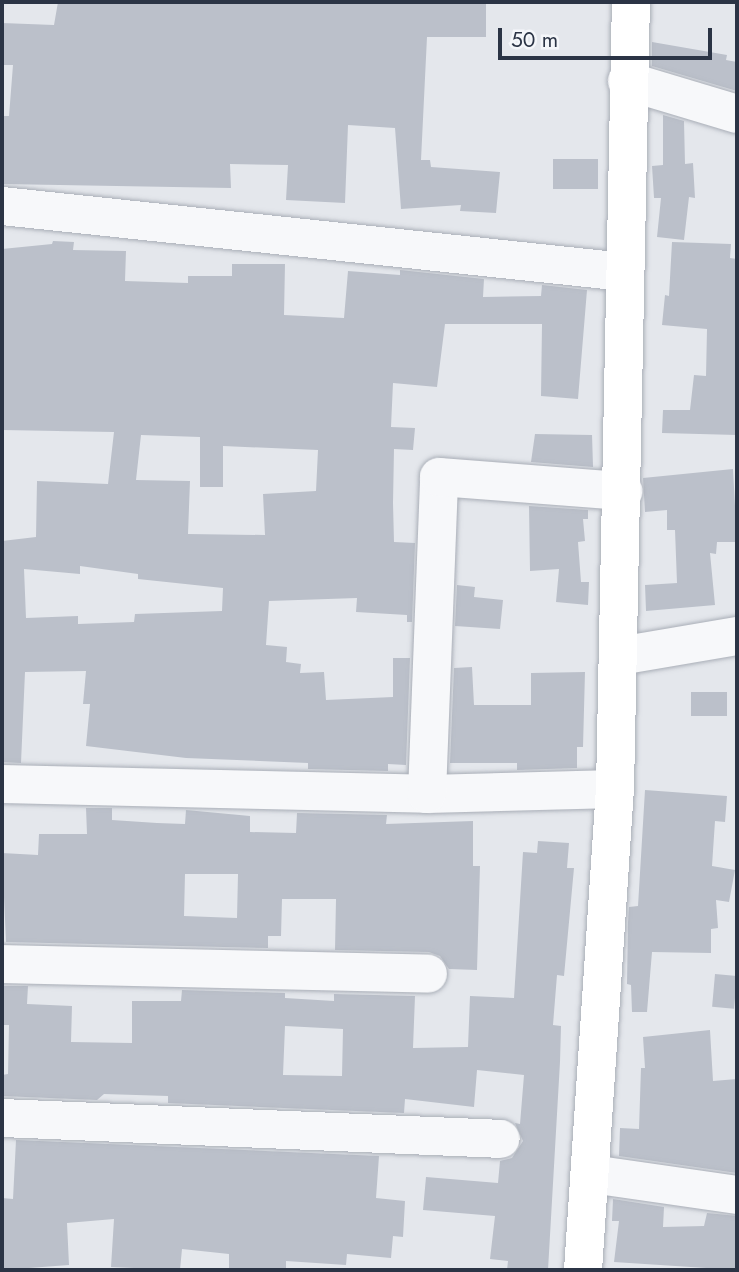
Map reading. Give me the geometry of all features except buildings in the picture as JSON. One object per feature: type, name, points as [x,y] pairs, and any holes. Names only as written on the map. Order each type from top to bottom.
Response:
[{"type":"main road","points":[[583,1270],[615,789],[631,2]]},
{"type":"street","points":[[628,81],[737,114]]},
{"type":"street","points":[[2,206],[625,272]]},
{"type":"street","points":[[428,794],[439,477],[623,491]]},
{"type":"street","points":[[619,656],[737,636]]},
{"type":"street","points":[[2,783],[428,794],[615,789]]},
{"type":"street","points":[[2,964],[428,974]]},
{"type":"street","points":[[2,1118],[501,1139]]},
{"type":"street","points":[[591,1174],[737,1195]]}]
